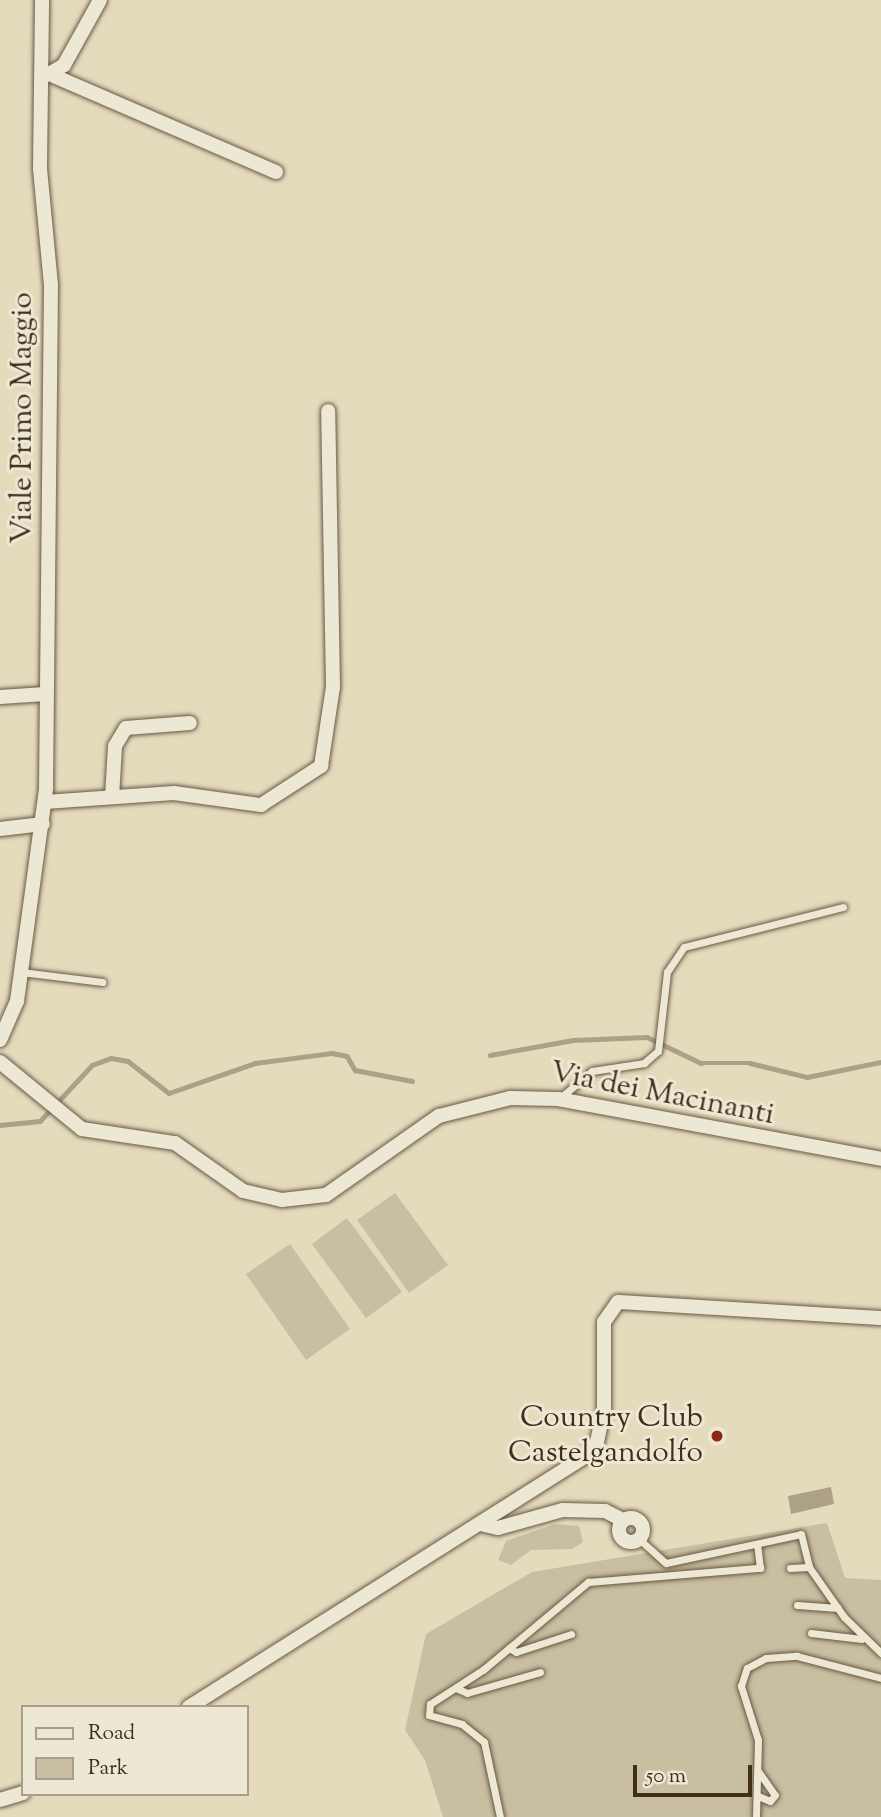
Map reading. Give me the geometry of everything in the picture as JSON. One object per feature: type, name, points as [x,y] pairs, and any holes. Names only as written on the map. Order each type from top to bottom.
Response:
[{"type":"street","name":"Viale Primo Maggio","points":[[0,1040],[12,1017],[21,972],[45,802],[51,285],[40,169],[48,75],[41,0]]},
{"type":"street","points":[[100,0],[48,75],[276,172]]},
{"type":"street","points":[[45,802],[174,793],[261,805],[321,766],[333,687],[328,411]]},
{"type":"street","points":[[0,697],[46,694]]},
{"type":"street","points":[[112,797],[115,746],[126,728],[190,723]]},
{"type":"street","points":[[0,829],[43,824]]},
{"type":"street","name":"Via dei Macinanti","points":[[0,1062],[59,1113],[94,1133],[175,1143],[243,1191],[292,1201],[337,1190],[419,1128],[460,1108],[510,1098],[558,1099],[881,1159]]},
{"type":"street","points":[[192,1705],[480,1524],[594,1447],[604,1409],[604,1322],[618,1302],[881,1318]]},
{"type":"street","points":[[480,1524],[498,1528],[562,1510],[605,1511],[623,1520],[639,1521],[639,1539]]},
{"type":"street","points":[[0,1800],[21,1794]]},
{"type":"lane","points":[[558,1099],[587,1073],[643,1063],[659,1047],[667,972],[684,947],[843,907]]},
{"type":"lane","points":[[21,972],[102,982]]},
{"type":"lane","points":[[639,1539],[666,1563],[801,1534],[809,1567],[862,1639],[881,1653]]},
{"type":"lane","points":[[500,1817],[484,1742],[471,1729],[427,1711],[509,1648],[588,1582],[760,1568],[757,1544]]},
{"type":"lane","points":[[790,1568],[809,1567]]},
{"type":"lane","points":[[797,1605],[838,1608]]},
{"type":"lane","points":[[811,1633],[862,1639]]},
{"type":"lane","points":[[509,1648],[516,1652],[571,1634]]},
{"type":"lane","points":[[756,1816],[756,1728],[741,1686],[747,1668],[766,1658],[797,1656],[881,1678]]},
{"type":"lane","points":[[456,1688],[467,1693],[540,1672]]},
{"type":"lane","points":[[758,1771],[775,1795],[770,1801],[758,1796]]},
{"type":"green space","points":[[395,1193],[448,1265],[409,1293],[357,1220]]},
{"type":"green space","points":[[347,1218],[402,1292],[366,1318],[312,1244]]},
{"type":"green space","points":[[290,1244],[350,1329],[306,1360],[246,1274]]},
{"type":"green space","points":[[827,1523],[845,1578],[881,1580],[881,1817],[443,1817],[425,1760],[405,1730],[426,1634],[532,1572]]},
{"type":"green space","points":[[555,1524],[579,1526],[583,1542],[572,1549],[531,1550],[511,1565],[498,1560],[506,1541]]},
{"type":"shaded area","points":[[831,1487],[834,1504],[791,1514],[788,1496]]},
{"type":"waterway","points":[[490,1055],[573,1040],[647,1037],[701,1063],[750,1063],[807,1077],[881,1062]]},
{"type":"waterway","points":[[0,1125],[40,1121],[92,1065],[111,1058],[128,1061],[169,1093],[255,1063],[332,1053],[347,1056],[355,1070],[412,1081]]},
{"type":"place","name":"Country Club Castelgandolfo","points":[[717,1436]]}]
